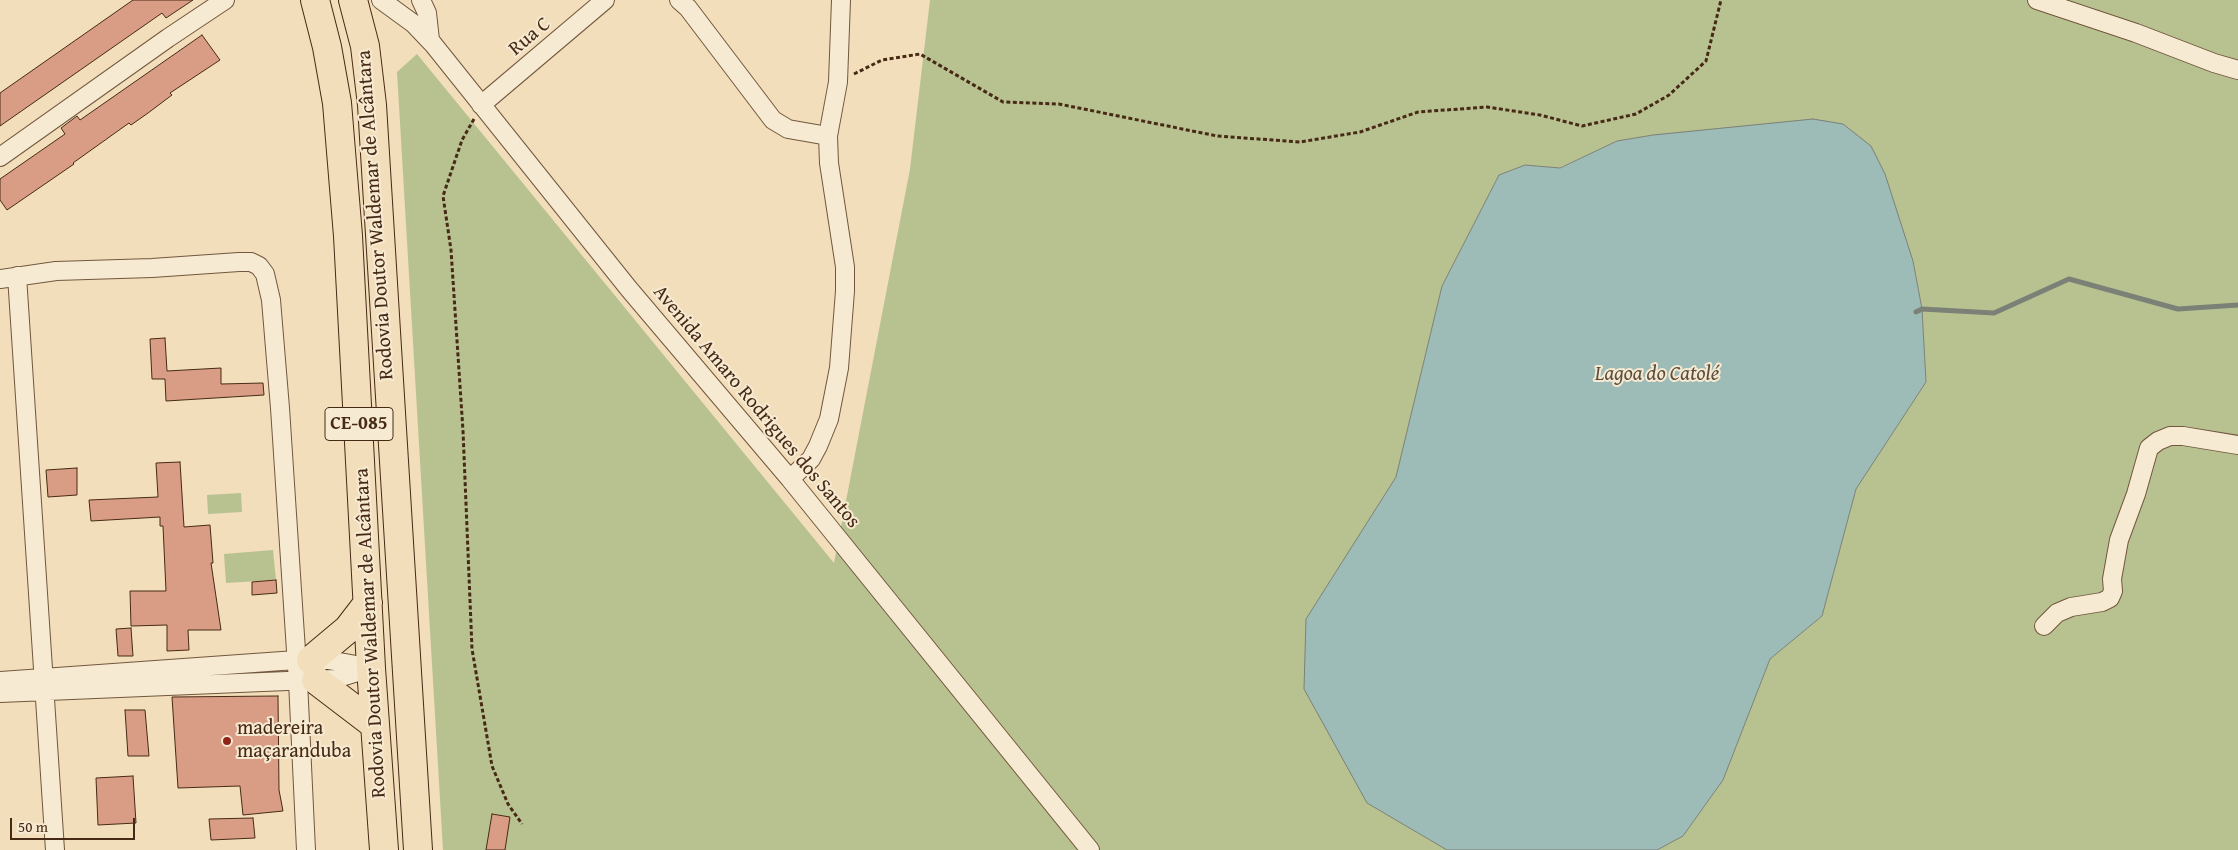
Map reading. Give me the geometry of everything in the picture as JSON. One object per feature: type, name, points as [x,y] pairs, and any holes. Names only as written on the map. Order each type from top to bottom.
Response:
[{"type":"highway","name":"Rodovia Doutor Waldemar de Alcântara","points":[[315,0],[327,47],[337,103],[349,246],[371,668],[384,850]]},
{"type":"highway","name":"Rodovia Doutor Waldemar de Alcântara","points":[[353,0],[365,46],[372,105],[418,850]]},
{"type":"highway","points":[[368,603],[348,629],[305,670],[375,725]]},
{"type":"street","points":[[0,157],[225,0]]},
{"type":"street","name":"Avenida Amaro Rodrigues dos Santos","points":[[381,0],[414,24],[430,40],[629,289],[790,479],[1090,850]]},
{"type":"street","points":[[421,0],[427,13],[430,40]]},
{"type":"street","name":"Rua C","points":[[481,105],[605,0]]},
{"type":"street","points":[[679,0],[688,8],[773,120],[788,129],[828,136]]},
{"type":"street","points":[[790,479],[811,459],[818,446],[829,419],[839,368],[845,267],[829,163],[828,136],[838,82],[841,0]]},
{"type":"street","points":[[2037,0],[2238,70]]},
{"type":"street","points":[[55,850],[45,685],[8,277],[56,271],[251,262],[259,266],[265,274],[271,300],[305,670],[306,850]]},
{"type":"street","points":[[2044,626],[2057,613],[2071,607],[2102,602],[2110,598],[2113,591],[2112,579],[2119,540],[2136,494],[2149,448],[2158,441],[2170,436],[2183,436],[2238,445]]},
{"type":"street","points":[[0,693],[45,685],[305,670],[328,660],[371,668]]},
{"type":"street","points":[[0,681],[45,685]]},
{"type":"path","points":[[838,82],[882,60],[920,54],[1004,102],[1059,104],[1217,136],[1300,142],[1360,132],[1418,112],[1487,107],[1540,115],[1582,126],[1636,114],[1675,89],[1706,61],[1721,0]]},
{"type":"path","points":[[481,105],[462,140],[443,196],[451,250],[463,431],[472,649],[492,766],[508,804],[522,824]]},
{"type":"green space","points":[[930,0],[2238,0],[2238,850],[1657,850],[1683,836],[1723,780],[1770,659],[1822,616],[1856,489],[1926,382],[1922,309],[1913,261],[1653,135],[1617,141],[1559,168],[1525,165],[1499,175],[1442,286],[1396,478],[1306,619],[1367,803],[1447,850],[443,850],[397,72],[417,54],[834,563],[910,169]]},
{"type":"green space","points":[[241,493],[242,512],[208,514],[207,495]]},
{"type":"green space","points":[[273,550],[276,580],[226,583],[224,554]]},
{"type":"water","name":"Lagoa do Catolé","points":[[1813,119],[1843,124],[1871,146],[1885,174],[1913,261],[1922,309],[1926,382],[1856,489],[1822,616],[1770,659],[1723,780],[1683,836],[1657,850],[1447,850],[1367,803],[1304,689],[1306,619],[1396,477],[1442,286],[1499,175],[1525,165],[1560,168],[1617,141],[1653,135]]},
{"type":"building","points":[[133,0],[193,0],[166,18],[162,13],[0,126],[0,93]]},
{"type":"building","points":[[202,35],[220,60],[170,93],[172,95],[131,125],[129,123],[7,210],[0,200],[0,179],[65,134],[61,128],[77,116],[80,120]]},
{"type":"building","points":[[165,338],[167,371],[221,368],[221,384],[263,383],[264,395],[166,401],[165,379],[152,379],[150,339]]},
{"type":"building","points":[[180,462],[184,527],[210,525],[213,563],[211,563],[221,630],[188,630],[189,650],[167,651],[167,625],[131,626],[130,591],[166,591],[163,526],[160,526],[160,517],[91,521],[89,500],[158,497],[156,463]]},
{"type":"building","points":[[77,468],[77,495],[48,497],[46,470]]},
{"type":"building","points":[[276,580],[277,593],[252,595],[252,582]]},
{"type":"building","points":[[131,628],[133,656],[118,656],[116,629]]},
{"type":"building","name":"madereira maçaranduba","points":[[278,696],[279,790],[283,811],[243,815],[240,786],[178,788],[172,697]]},
{"type":"building","points":[[125,710],[145,710],[149,756],[128,756]]},
{"type":"building","points":[[133,776],[136,823],[98,825],[96,778]]},
{"type":"building","points":[[492,814],[510,817],[505,850],[486,850]]},
{"type":"building","points":[[253,818],[255,838],[211,840],[209,819]]},
{"type":"waterway","points":[[1916,312],[1922,309],[1994,313],[2069,279],[2178,309],[2238,305]]},
{"type":"place","name":"madereira maçaranduba","points":[[227,741]]}]
